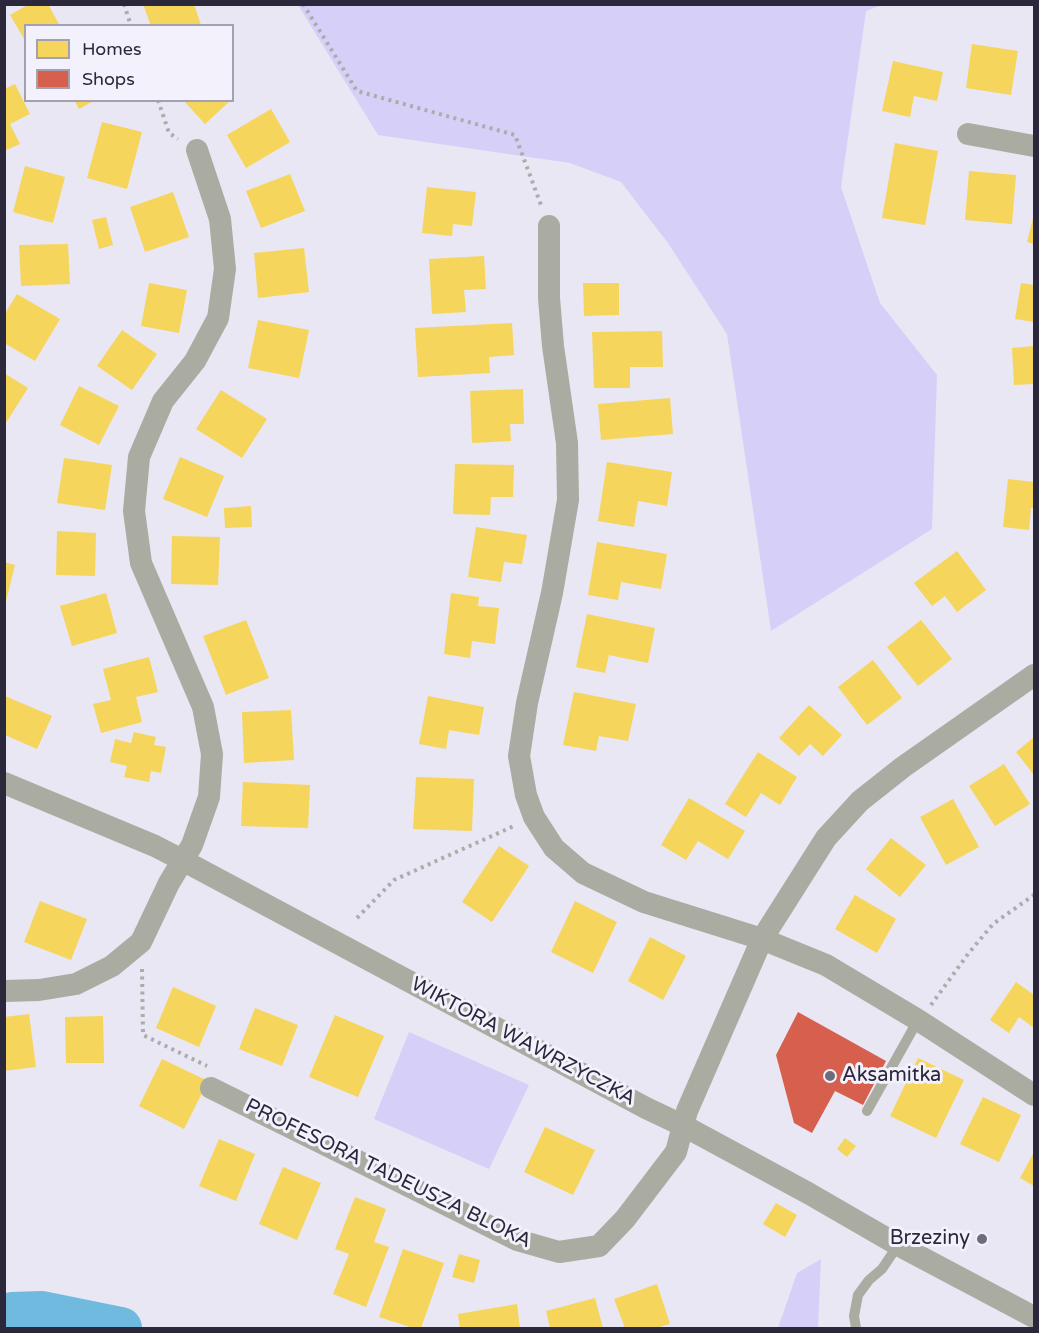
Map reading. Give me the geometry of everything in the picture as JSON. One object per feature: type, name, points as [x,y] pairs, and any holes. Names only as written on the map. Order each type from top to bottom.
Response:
[{"type":"street","points":[[968,134],[1035,146]]},
{"type":"street","points":[[4,991],[39,990],[76,984],[112,966],[141,942],[169,883],[192,845],[208,797],[212,754],[203,707],[141,563],[134,511],[139,457],[163,401],[195,361],[218,318],[225,269],[220,219],[197,150]]},
{"type":"street","points":[[549,226],[549,298],[553,346],[567,443],[568,500],[552,593],[527,703],[519,756],[526,795],[534,817],[554,848],[583,873],[644,902],[762,939],[826,965],[1033,1092]]},
{"type":"street","name":"PROFESORA TADEUSZA BLOKA","points":[[211,1088],[517,1240],[559,1252],[598,1246],[625,1219],[676,1152],[687,1111],[762,939],[826,838],[860,801],[903,767],[1035,675]]},
{"type":"street","name":"WIKTORA WAWRZYCZKA","points":[[4,783],[155,846],[184,861],[646,1108],[684,1126],[898,1245],[1035,1317]]},
{"type":"lane","points":[[867,1111],[918,1020]]},
{"type":"lane","points":[[856,1329],[854,1316],[858,1295],[868,1280],[882,1269],[898,1245]]},
{"type":"path","points":[[124,4],[130,24]]},
{"type":"path","points":[[303,4],[357,91],[515,135],[549,226]]},
{"type":"path","points":[[159,102],[169,133],[197,150]]},
{"type":"path","points":[[357,918],[393,880],[534,817]]},
{"type":"path","points":[[918,1020],[993,924],[1035,895]]},
{"type":"path","points":[[141,942],[143,1035],[216,1071],[211,1088]]},
{"type":"shaded area","points":[[298,5],[882,5],[866,11],[841,187],[880,303],[937,375],[932,529],[771,631],[727,334],[668,243],[621,182],[570,163],[378,135]]},
{"type":"shaded area","points":[[409,1032],[529,1085],[489,1169],[374,1119]]},
{"type":"shaded area","points":[[821,1259],[818,1328],[778,1328],[797,1273]]},
{"type":"building: Homes","points":[[29,4],[48,4],[59,24],[24,24],[24,39],[10,15]]},
{"type":"building: Homes","points":[[143,4],[194,4],[201,24],[150,24]]},
{"type":"building: Homes","points":[[972,44],[1018,51],[1011,95],[966,88]]},
{"type":"building: Homes","points":[[893,61],[943,72],[937,101],[914,96],[910,117],[882,111]]},
{"type":"building: Homes","points":[[15,84],[30,114],[10,124],[20,144],[4,151],[4,89]]},
{"type":"building: Homes","points":[[75,102],[91,102],[79,109]]},
{"type":"building: Homes","points":[[185,102],[229,102],[205,124]]},
{"type":"building: Homes","points":[[271,109],[290,142],[246,168],[227,135]]},
{"type":"building: Homes","points":[[102,122],[142,132],[127,189],[87,178]]},
{"type":"building: Homes","points":[[895,143],[938,151],[925,225],[882,218]]},
{"type":"building: Homes","points":[[25,166],[65,177],[53,223],[13,212]]},
{"type":"building: Homes","points":[[969,171],[1016,175],[1012,224],[965,220]]},
{"type":"building: Homes","points":[[290,174],[305,211],[261,228],[246,191]]},
{"type":"building: Homes","points":[[427,187],[476,192],[472,226],[453,224],[452,236],[422,233]]},
{"type":"building: Homes","points":[[173,192],[189,237],[145,252],[130,207]]},
{"type":"building: Homes","points":[[1034,214],[1034,244],[1027,242]]},
{"type":"building: Homes","points":[[106,217],[113,245],[99,249],[92,220]]},
{"type":"building: Homes","points":[[68,244],[70,284],[21,286],[19,245]]},
{"type":"building: Homes","points":[[304,248],[309,292],[258,298],[254,253]]},
{"type":"building: Homes","points":[[484,256],[486,289],[464,290],[466,312],[432,314],[429,259]]},
{"type":"building: Homes","points":[[149,283],[187,290],[179,333],[141,326]]},
{"type":"building: Homes","points":[[583,283],[619,283],[619,315],[584,316]]},
{"type":"building: Homes","points":[[1021,283],[1034,285],[1034,322],[1015,319]]},
{"type":"building: Homes","points":[[17,294],[60,319],[35,361],[4,343],[4,315]]},
{"type":"building: Homes","points":[[258,320],[309,330],[299,378],[248,368]]},
{"type":"building: Homes","points":[[512,323],[514,355],[489,357],[490,373],[418,377],[415,328]]},
{"type":"building: Homes","points":[[122,330],[157,354],[132,390],[97,366]]},
{"type":"building: Homes","points":[[662,331],[663,367],[630,367],[630,388],[594,388],[592,332]]},
{"type":"building: Homes","points":[[1034,346],[1034,384],[1014,385],[1012,348]]},
{"type":"building: Homes","points":[[4,373],[28,388],[4,426]]},
{"type":"building: Homes","points":[[79,386],[119,406],[99,445],[60,425]]},
{"type":"building: Homes","points":[[523,389],[524,424],[510,424],[511,441],[472,443],[470,391]]},
{"type":"building: Homes","points":[[221,390],[267,419],[242,458],[196,429]]},
{"type":"building: Homes","points":[[670,398],[673,434],[601,440],[598,404]]},
{"type":"building: Homes","points":[[180,457],[224,476],[207,517],[163,499]]},
{"type":"building: Homes","points":[[64,458],[112,465],[105,510],[57,503]]},
{"type":"building: Homes","points":[[607,462],[672,472],[667,506],[638,501],[634,527],[598,521]]},
{"type":"building: Homes","points":[[455,464],[514,465],[513,497],[491,497],[490,515],[453,514]]},
{"type":"building: Homes","points":[[1008,479],[1034,482],[1034,508],[1031,508],[1029,530],[1003,527]]},
{"type":"building: Homes","points":[[251,506],[252,527],[225,528],[224,508]]},
{"type":"building: Homes","points":[[476,527],[527,535],[522,564],[504,562],[501,582],[468,577]]},
{"type":"building: Homes","points":[[57,531],[96,533],[95,576],[56,575]]},
{"type":"building: Homes","points":[[172,536],[220,537],[218,585],[171,584]]},
{"type":"building: Homes","points":[[597,542],[667,554],[661,589],[621,582],[618,600],[588,595]]},
{"type":"building: Homes","points":[[957,551],[986,590],[957,612],[945,596],[932,606],[914,583]]},
{"type":"building: Homes","points":[[4,562],[15,565],[5,605],[4,605]]},
{"type":"building: Homes","points":[[106,593],[117,633],[72,646],[60,606]]},
{"type":"building: Homes","points":[[451,593],[479,597],[478,606],[499,608],[495,644],[472,641],[470,658],[444,654]]},
{"type":"building: Homes","points":[[587,614],[655,628],[648,663],[609,655],[605,673],[576,667]]},
{"type":"building: Homes","points":[[246,620],[269,678],[226,695],[203,636]]},
{"type":"building: Homes","points":[[921,620],[952,659],[918,686],[887,647]]},
{"type":"building: Homes","points":[[149,657],[158,692],[136,697],[142,722],[101,733],[93,704],[111,700],[103,669]]},
{"type":"building: Homes","points":[[873,660],[902,698],[867,725],[838,687]]},
{"type":"building: Homes","points":[[574,692],[636,704],[628,741],[599,736],[596,751],[563,745]]},
{"type":"building: Homes","points":[[5,696],[52,716],[37,749],[5,735]]},
{"type":"building: Homes","points":[[428,696],[484,707],[479,735],[449,730],[446,749],[419,744]]},
{"type":"building: Homes","points":[[809,705],[842,735],[823,756],[810,744],[799,756],[779,738]]},
{"type":"building: Homes","points":[[291,710],[294,760],[244,763],[242,712]]},
{"type":"building: Homes","points":[[134,732],[156,737],[154,745],[166,747],[161,773],[151,771],[149,782],[124,777],[127,766],[110,762],[115,739],[131,743]]},
{"type":"building: Homes","points":[[1034,737],[1034,775],[1016,752]]},
{"type":"building: Homes","points":[[758,752],[797,777],[780,805],[761,793],[746,817],[725,804]]},
{"type":"building: Homes","points":[[1004,764],[1030,804],[995,826],[969,786]]},
{"type":"building: Homes","points":[[416,777],[474,779],[472,831],[413,829]]},
{"type":"building: Homes","points":[[243,782],[310,785],[308,828],[241,826]]},
{"type":"building: Homes","points":[[689,798],[745,831],[728,859],[698,841],[686,860],[661,845]]},
{"type":"building: Homes","points":[[953,799],[979,847],[946,865],[920,817]]},
{"type":"building: Homes","points":[[891,838],[926,865],[900,897],[866,869]]},
{"type":"building: Homes","points":[[499,846],[529,866],[492,922],[462,902]]},
{"type":"building: Homes","points":[[855,895],[896,919],[877,953],[835,929]]},
{"type":"building: Homes","points":[[40,901],[87,919],[71,960],[24,942]]},
{"type":"building: Homes","points":[[575,901],[617,922],[593,973],[551,952]]},
{"type":"building: Homes","points":[[650,937],[686,956],[663,1000],[628,981]]},
{"type":"building: Homes","points":[[1016,982],[1034,995],[1034,1028],[1019,1017],[1009,1033],[990,1020]]},
{"type":"building: Homes","points":[[173,987],[216,1006],[199,1047],[156,1028]]},
{"type":"building: Homes","points":[[255,1008],[298,1025],[282,1066],[239,1049]]},
{"type":"building: Homes","points":[[29,1014],[36,1067],[4,1071],[4,1017]]},
{"type":"building: Homes","points":[[335,1015],[384,1036],[358,1097],[309,1077]]},
{"type":"building: Homes","points":[[103,1016],[104,1063],[66,1063],[65,1017]]},
{"type":"building: Homes","points":[[918,1058],[964,1080],[936,1138],[890,1116]]},
{"type":"building: Homes","points":[[162,1059],[208,1081],[184,1129],[139,1106]]},
{"type":"building: Homes","points":[[983,1097],[1021,1115],[999,1162],[960,1144]]},
{"type":"building: Homes","points":[[545,1127],[595,1150],[573,1195],[524,1172]]},
{"type":"building: Homes","points":[[845,1138],[856,1146],[847,1157],[837,1149]]},
{"type":"building: Homes","points":[[219,1139],[255,1154],[236,1201],[199,1186]]},
{"type":"building: Homes","points":[[1034,1152],[1034,1186],[1020,1178]]},
{"type":"building: Homes","points":[[283,1167],[321,1183],[297,1240],[259,1224]]},
{"type":"building: Homes","points":[[355,1197],[386,1209],[374,1242],[389,1247],[366,1307],[333,1294],[349,1254],[335,1249]]},
{"type":"building: Homes","points":[[776,1203],[797,1215],[785,1237],[763,1224]]},
{"type":"building: Homes","points":[[403,1249],[444,1263],[421,1328],[413,1328],[379,1317]]},
{"type":"building: Homes","points":[[459,1254],[480,1260],[474,1283],[452,1277]]},
{"type":"building: Homes","points":[[657,1284],[670,1324],[656,1328],[625,1328],[614,1299]]},
{"type":"building: Homes","points":[[595,1298],[603,1328],[550,1328],[546,1311]]},
{"type":"building: Homes","points":[[517,1304],[520,1328],[460,1328],[458,1314]]},
{"type":"building: Shops","name":"Aksamitka","points":[[798,1012],[886,1061],[863,1105],[835,1091],[812,1133],[794,1123],[776,1055]]},
{"type":"waterway","points":[[4,1317],[12,1313],[42,1312],[121,1328]]},
{"type":"place","name":"Aksamitka","points":[[830,1076]]},
{"type":"place","name":"Brzeziny","points":[[982,1239]]}]
